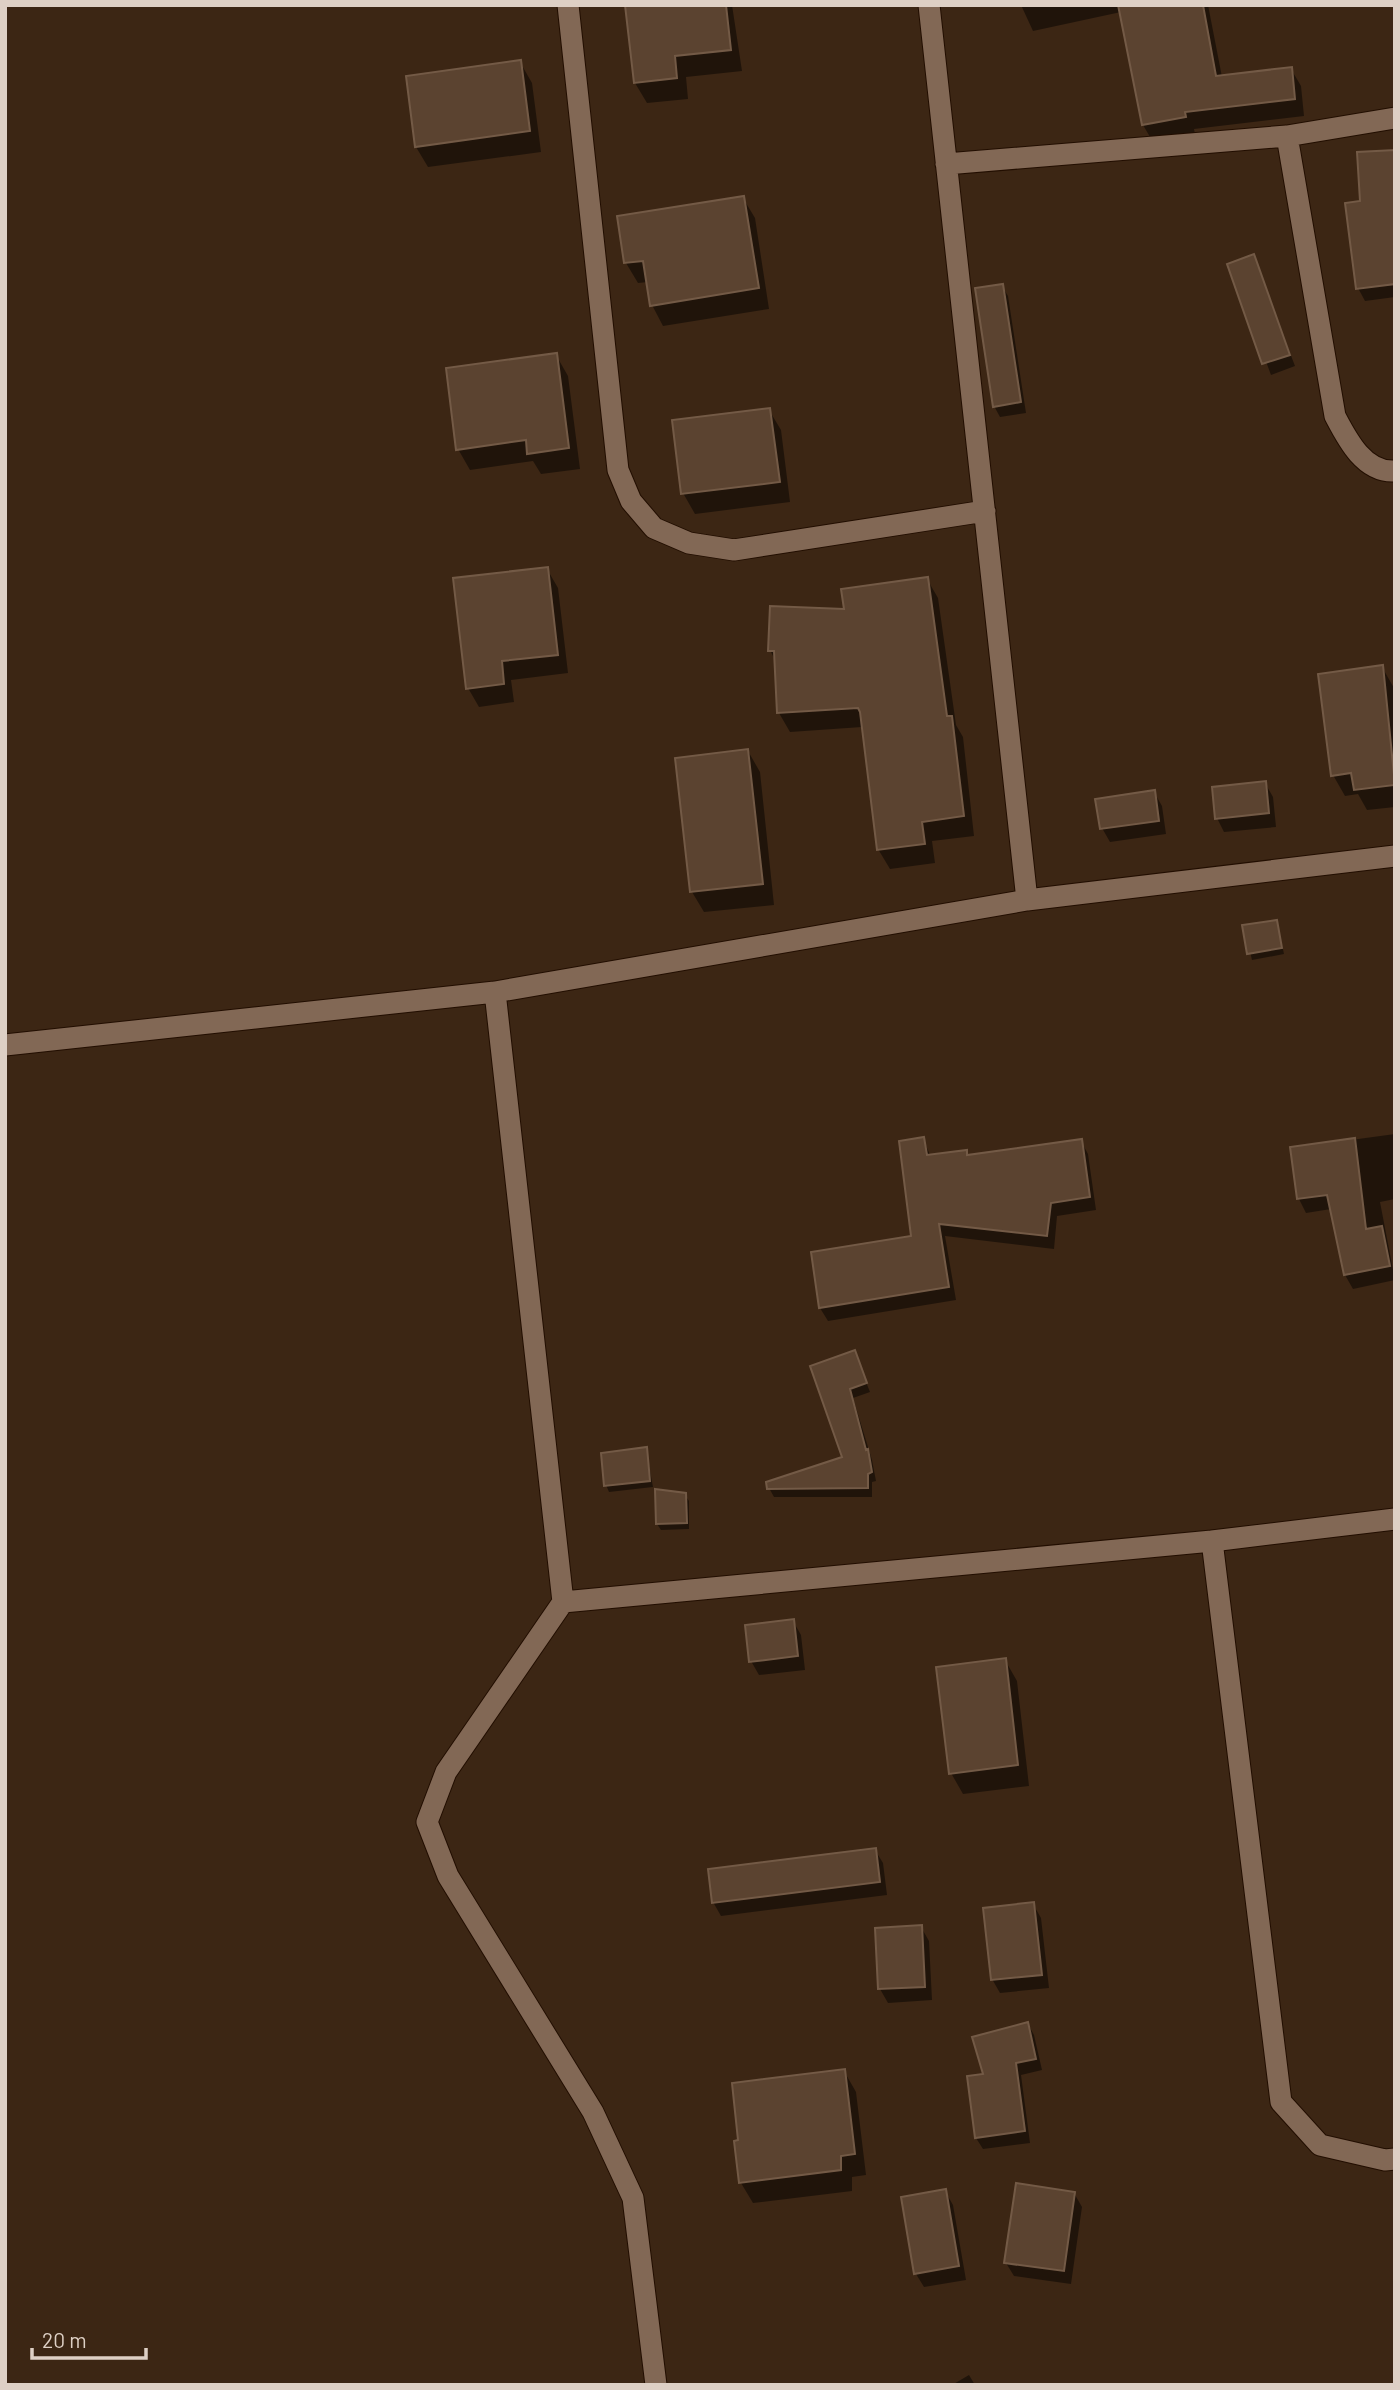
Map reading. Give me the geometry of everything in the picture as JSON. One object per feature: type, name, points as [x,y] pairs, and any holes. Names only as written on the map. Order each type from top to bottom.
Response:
[{"type":"street","points":[[568,5],[618,470],[631,501],[654,528],[689,543],[734,550],[985,511]]},
{"type":"street","points":[[929,5],[1027,900]]},
{"type":"street","points":[[946,164],[1287,136],[1395,118]]},
{"type":"street","points":[[1287,136],[1335,416],[1350,446],[1369,463],[1395,471]]},
{"type":"street","points":[[5,1045],[495,992],[1027,900],[1395,856]]},
{"type":"street","points":[[495,992],[563,1602],[446,1772],[427,1822],[448,1876],[593,2112],[633,2198],[656,2385]]},
{"type":"street","points":[[563,1602],[1212,1541],[1395,1519]]},
{"type":"street","points":[[1212,1541],[1281,2102],[1320,2145],[1385,2160],[1395,2159]]},
{"type":"building","points":[[625,5],[726,5],[731,50],[675,56],[677,78],[634,83]]},
{"type":"building","points":[[1118,5],[1203,5],[1216,76],[1292,67],[1295,99],[1185,112],[1186,117],[1142,125]]},
{"type":"building","points":[[521,60],[530,131],[415,147],[406,76]]},
{"type":"building","points":[[1395,150],[1395,284],[1356,289],[1345,203],[1360,201],[1357,152]]},
{"type":"building","points":[[744,196],[759,288],[650,306],[643,261],[624,263],[617,216]]},
{"type":"building","points":[[1254,254],[1290,355],[1262,364],[1227,264]]},
{"type":"building","points":[[1003,284],[1021,402],[993,407],[975,288]]},
{"type":"building","points":[[557,353],[569,448],[527,454],[526,440],[456,450],[446,368]]},
{"type":"building","points":[[770,408],[780,482],[681,494],[672,420]]},
{"type":"building","points":[[548,567],[558,655],[502,661],[504,684],[466,689],[453,578]]},
{"type":"building","points":[[928,577],[947,716],[952,716],[964,816],[922,822],[925,844],[877,850],[860,712],[858,708],[777,713],[774,651],[768,651],[770,606],[844,609],[841,589]]},
{"type":"building","points":[[1383,665],[1395,785],[1354,790],[1351,773],[1331,776],[1318,674]]},
{"type":"building","points":[[748,749],[763,884],[690,892],[675,758]]},
{"type":"building","points":[[1266,781],[1269,813],[1215,819],[1212,787]]},
{"type":"building","points":[[1155,790],[1159,821],[1100,829],[1095,799]]},
{"type":"building","points":[[1277,920],[1282,948],[1247,954],[1242,925]]},
{"type":"building","points":[[924,1137],[927,1155],[967,1150],[967,1155],[1082,1139],[1090,1197],[1051,1203],[1047,1236],[939,1224],[949,1287],[819,1308],[811,1252],[911,1236],[899,1141]]},
{"type":"building","points":[[1355,1138],[1366,1229],[1382,1226],[1390,1266],[1344,1275],[1327,1195],[1297,1199],[1290,1147]]},
{"type":"building","points":[[855,1350],[867,1383],[850,1389],[866,1450],[868,1449],[872,1472],[868,1474],[868,1488],[767,1489],[766,1482],[842,1457],[810,1366]]},
{"type":"building","points":[[647,1447],[650,1481],[604,1486],[601,1453]]},
{"type":"building","points":[[655,1489],[686,1493],[687,1523],[656,1524]]},
{"type":"building","points":[[794,1619],[798,1656],[749,1662],[745,1625]]},
{"type":"building","points":[[1006,1658],[1018,1765],[949,1774],[936,1667]]},
{"type":"building","points":[[876,1848],[880,1882],[712,1903],[708,1869]]},
{"type":"building","points":[[1034,1902],[1042,1975],[991,1980],[983,1908]]},
{"type":"building","points":[[922,1925],[925,1987],[878,1989],[875,1928]]},
{"type":"building","points":[[1028,2022],[1036,2059],[1016,2063],[1025,2131],[975,2138],[967,2076],[983,2074],[972,2037]]},
{"type":"building","points":[[845,2069],[855,2154],[841,2156],[841,2170],[739,2183],[732,2083]]},
{"type":"building","points":[[1016,2183],[1075,2192],[1064,2271],[1004,2263]]},
{"type":"building","points":[[946,2189],[959,2266],[914,2274],[901,2197]]}]
